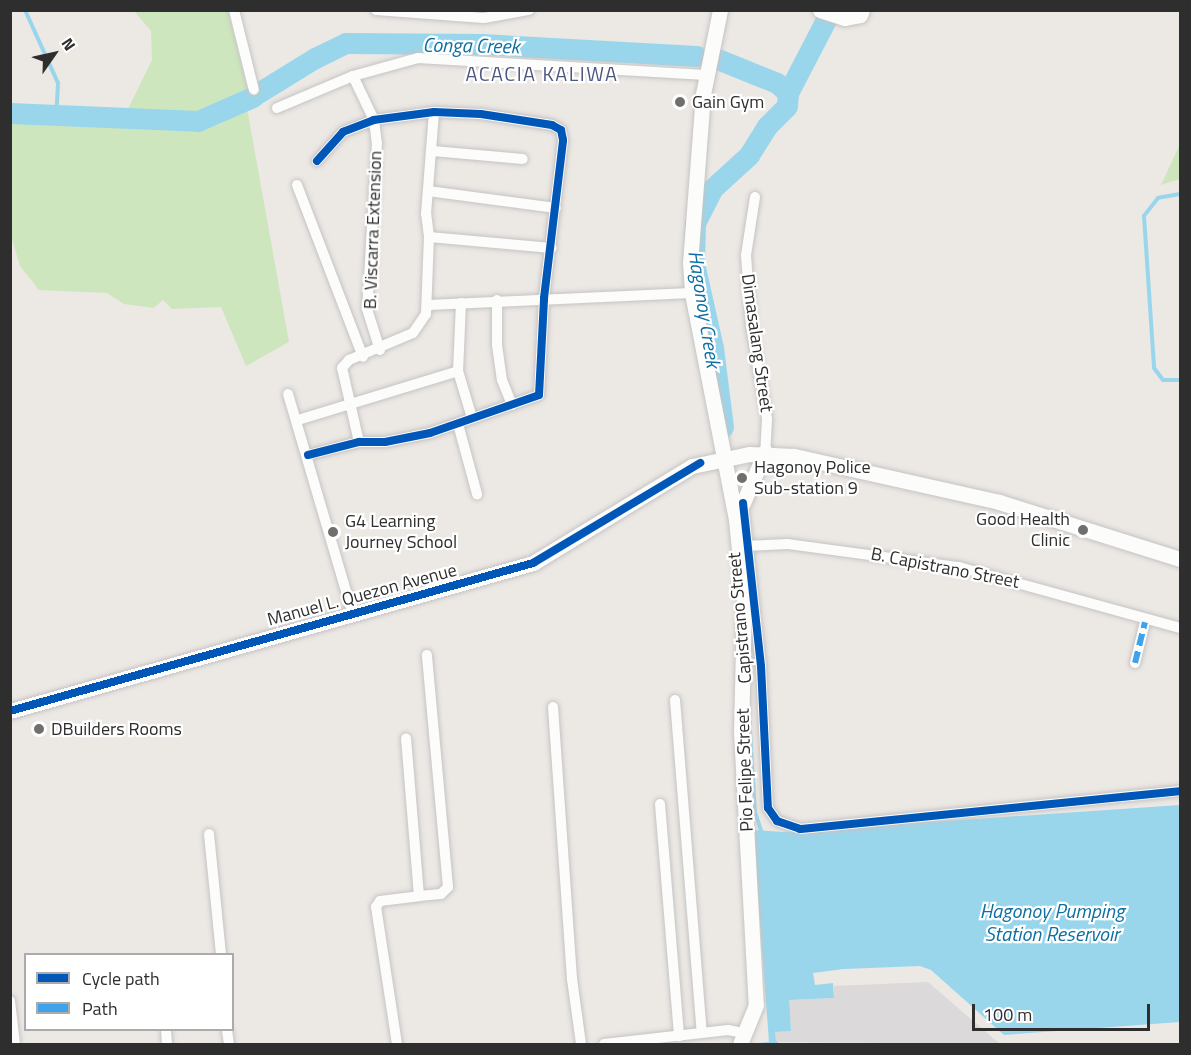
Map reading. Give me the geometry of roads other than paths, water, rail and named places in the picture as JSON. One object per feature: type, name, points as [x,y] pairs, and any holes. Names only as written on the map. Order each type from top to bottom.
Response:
[{"type":"main road","name":"Pio Felipe Street","points":[[720,10],[705,75],[689,234],[692,292],[717,422],[729,456],[744,546],[744,732],[756,1005],[752,1022],[741,1040]]},
{"type":"main road","points":[[820,10],[853,18],[862,10]]},
{"type":"main road","points":[[700,463],[710,452],[717,422]]},
{"type":"main road","points":[[743,503],[757,453]]},
{"type":"main road","name":"Manuel L. Quezon Avenue","points":[[10,711],[352,611],[533,563],[700,463],[729,456],[757,453],[999,502],[1180,559]]},
{"type":"street","points":[[376,12],[484,18],[529,10]]},
{"type":"street","points":[[236,11],[254,90]]},
{"type":"street","points":[[277,108],[353,76],[418,58],[705,75]]},
{"type":"street","name":"B. Viscarra Extension","points":[[353,76],[374,120],[378,164],[367,309],[380,350]]},
{"type":"street","points":[[359,442],[342,368],[350,360],[380,350],[413,333],[422,323],[428,305],[428,191],[433,151],[434,112]]},
{"type":"street","points":[[308,455],[359,442],[385,442],[458,424],[539,395],[544,298],[552,248],[561,130],[552,125],[481,114],[434,112],[374,120],[343,132],[317,160]]},
{"type":"street","points":[[433,151],[523,159]]},
{"type":"street","points":[[297,185],[363,357]]},
{"type":"street","points":[[428,191],[556,208]]},
{"type":"street","name":"Dimasalang Street","points":[[755,197],[746,255],[751,326],[767,418],[757,453]]},
{"type":"street","points":[[429,237],[552,248]]},
{"type":"street","points":[[428,305],[692,292]]},
{"type":"street","points":[[496,300],[497,345],[502,380],[512,405]]},
{"type":"street","points":[[461,303],[458,371],[472,418]]},
{"type":"street","points":[[298,420],[458,371]]},
{"type":"street","points":[[288,394],[298,420],[352,611]]},
{"type":"street","points":[[458,424],[477,494]]},
{"type":"street","name":"Capistrano Street","points":[[743,503],[744,546],[761,666],[760,731],[768,807],[777,821],[800,829],[1180,791]]},
{"type":"street","name":"B. Capistrano Street","points":[[744,546],[788,543],[958,567],[1145,622],[1180,628]]},
{"type":"street","points":[[1135,663],[1145,622]]},
{"type":"street","points":[[397,1044],[376,907],[380,901],[441,894],[448,887],[427,655]]},
{"type":"street","points":[[675,700],[702,1033]]},
{"type":"street","points":[[553,707],[572,979],[581,1044]]},
{"type":"street","points":[[744,732],[760,731]]},
{"type":"street","points":[[406,739],[419,896]]},
{"type":"street","points":[[660,804],[679,1036]]},
{"type":"street","points":[[208,834],[221,953]]},
{"type":"street","points":[[10,1001],[15,1044]]},
{"type":"street","points":[[604,1044],[702,1033],[741,1040]]},
{"type":"water","name":"Hagonoy Pumping Station Reservoir","points":[[1180,805],[1180,1022],[1004,1035],[931,970],[920,966],[844,969],[813,973],[815,985],[833,983],[834,998],[789,1000],[791,1031],[775,1032],[776,1041],[780,1044],[752,1044],[769,1042],[753,830],[782,832]]},
{"type":"waterway","points":[[25,10],[58,83],[56,116]]},
{"type":"waterway","points":[[788,93],[831,10]]},
{"type":"waterway","name":"Conga Creek","points":[[258,93],[315,58],[346,43],[482,44],[697,56]]},
{"type":"waterway","points":[[720,60],[777,83],[788,93]]},
{"type":"waterway","name":"Hagonoy Creek","points":[[723,427],[713,348],[694,263],[695,223],[713,188],[749,155],[767,126],[787,106],[788,93]]},
{"type":"waterway","name":"Conga Creek","points":[[10,113],[198,121],[253,97]]},
{"type":"waterway","points":[[1180,194],[1158,198],[1144,216],[1154,368],[1163,380],[1180,380]]},
{"type":"waterway","name":"Hagonoy Creek","points":[[749,715],[755,812],[762,834]]},
{"type":"place","name":"Gain Gym","points":[[680,102]]},
{"type":"place","name":"Hagonoy Police Sub-station 9","points":[[742,478]]},
{"type":"place","name":"Good Health Clinic","points":[[1083,530]]},
{"type":"place","name":"G4 Learning Journey School","points":[[333,532]]},
{"type":"place","name":"DBuilders Rooms","points":[[39,729]]},
{"type":"district","name":"ACACIA KALIWA","points":[[542,73]]}]
